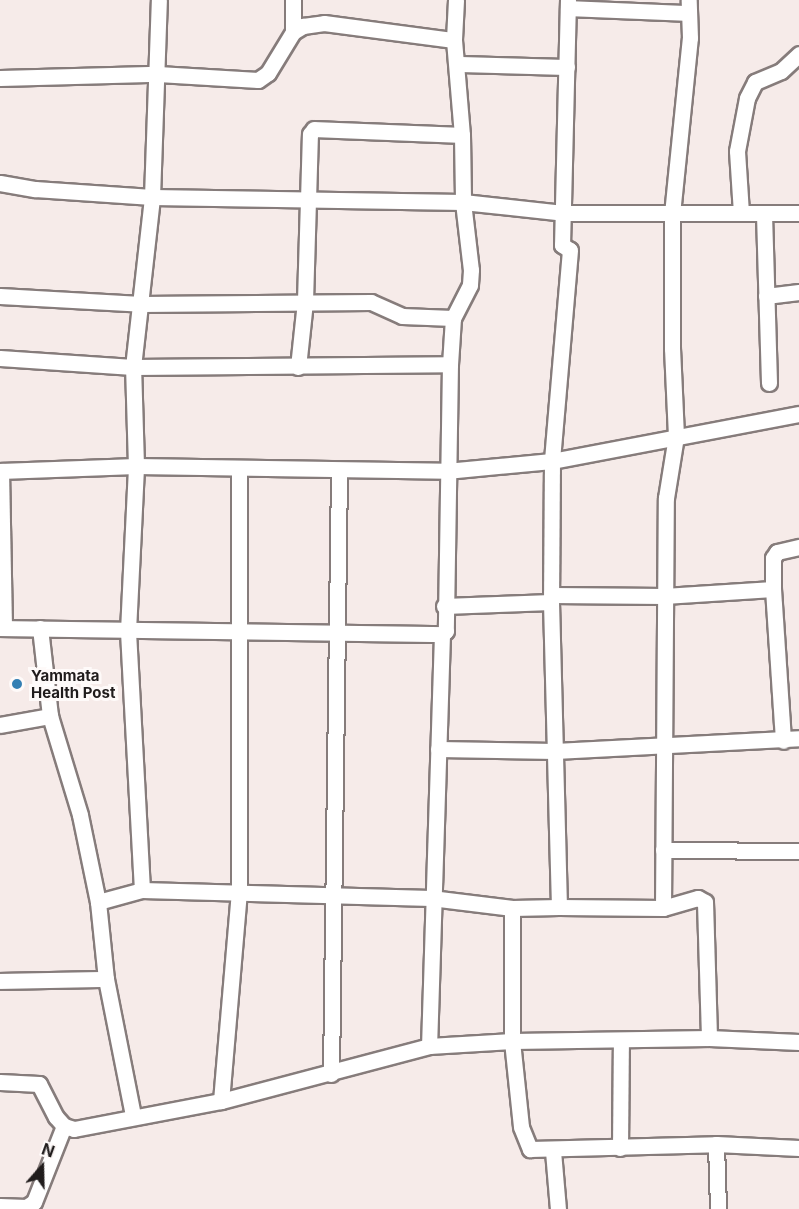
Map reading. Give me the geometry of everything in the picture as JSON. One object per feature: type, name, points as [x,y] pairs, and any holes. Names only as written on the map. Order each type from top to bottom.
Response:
[{"type":"street","points":[[142,890],[128,631],[136,466],[133,367],[152,196],[159,0]]},
{"type":"street","points":[[293,0],[293,32]]},
{"type":"street","points":[[429,1046],[431,898],[442,634],[446,631],[444,606],[446,471],[450,364],[453,318],[470,285],[463,202],[459,64],[454,40],[456,0]]},
{"type":"street","points":[[560,907],[552,598],[552,461],[570,250],[562,245],[565,213],[568,4],[689,6],[690,38],[672,214],[672,349],[676,436],[666,498],[663,908]]},
{"type":"street","points":[[0,78],[158,74],[258,80],[268,73],[293,32],[303,26],[324,23],[454,40]]},
{"type":"street","points":[[741,213],[737,151],[747,98],[755,82],[781,71],[799,54]]},
{"type":"street","points":[[459,64],[567,67]]},
{"type":"street","points":[[298,367],[305,301],[310,134],[314,129],[462,135]]},
{"type":"street","points":[[0,183],[35,189],[152,196],[463,202],[565,213],[799,213]]},
{"type":"street","points":[[764,214],[769,383]]},
{"type":"street","points":[[766,296],[799,292]]},
{"type":"street","points":[[0,296],[141,304],[371,302],[402,316],[453,318]]},
{"type":"street","points":[[0,358],[133,367],[450,364]]},
{"type":"street","points":[[442,634],[2,628],[1,471],[136,466],[239,470],[446,471],[552,461],[799,414]]},
{"type":"street","points":[[220,1101],[239,891],[239,470]]},
{"type":"street","points":[[331,1074],[331,897],[339,633],[339,471]]},
{"type":"street","points":[[783,741],[773,558],[777,552],[799,547]]},
{"type":"street","points":[[444,606],[552,598],[664,596],[773,589]]},
{"type":"street","points":[[40,628],[50,716],[80,815],[98,902],[106,979],[133,1115]]},
{"type":"street","points":[[0,725],[50,716]]},
{"type":"street","points":[[438,749],[555,751],[783,741],[799,738]]},
{"type":"street","points":[[663,850],[799,851]]},
{"type":"street","points":[[98,902],[142,890],[431,898],[512,908],[663,908],[686,898],[698,898],[705,902],[709,1038]]},
{"type":"street","points":[[512,908],[512,1041],[525,1141],[530,1149],[553,1151],[716,1144],[799,1148]]},
{"type":"street","points":[[0,981],[106,979]]},
{"type":"street","points":[[0,1082],[39,1084],[64,1126],[74,1129],[133,1115],[220,1101],[331,1074],[429,1046],[512,1041],[709,1038],[799,1042]]},
{"type":"street","points":[[620,1148],[621,1041]]},
{"type":"street","points":[[0,1206],[26,1207],[34,1202],[64,1126]]},
{"type":"street","points":[[716,1144],[718,1209]]},
{"type":"street","points":[[553,1151],[558,1209]]},
{"type":"place","name":"Yammata Health Post","points":[[17,684]]}]
